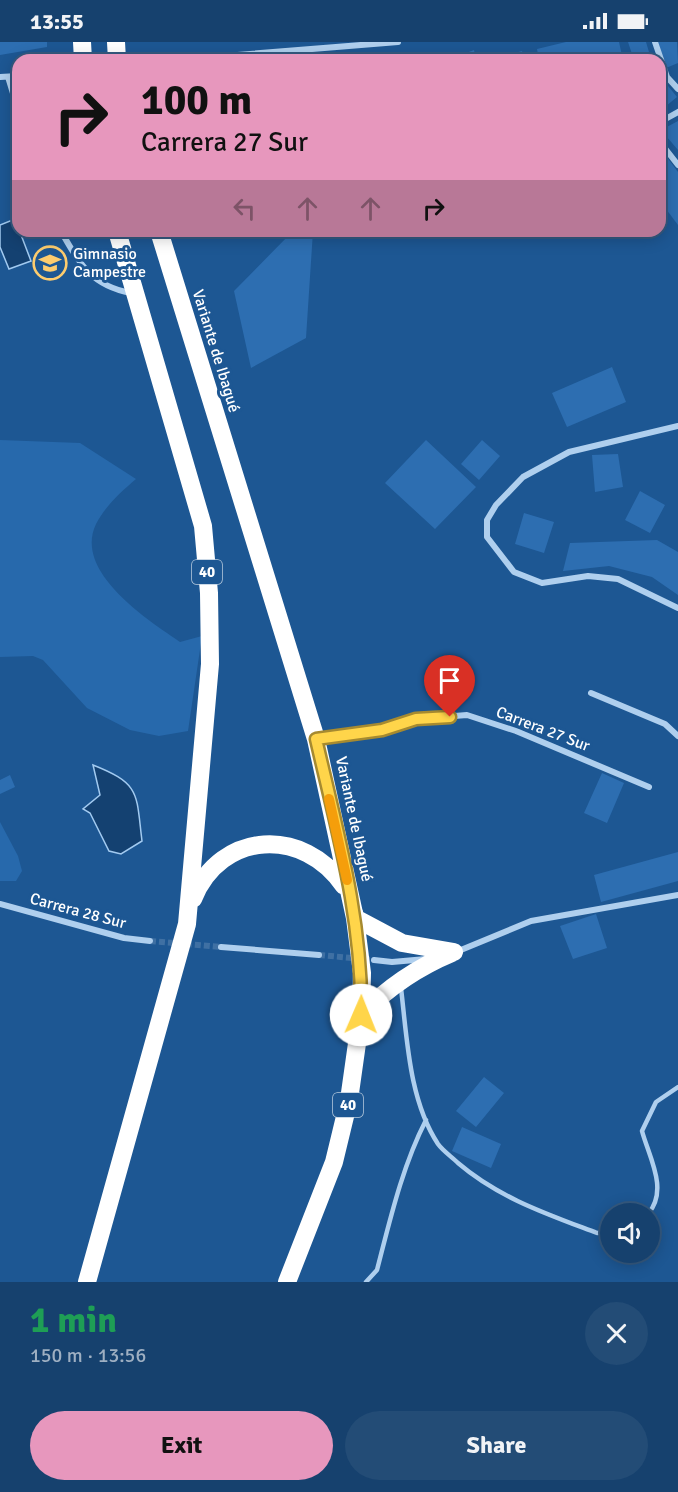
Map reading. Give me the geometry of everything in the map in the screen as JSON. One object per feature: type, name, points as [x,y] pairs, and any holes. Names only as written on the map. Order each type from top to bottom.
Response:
[{"type":"highway","name":"40","points":[[87,1282],[187,924],[210,664],[209,593],[203,526],[119,237]]},
{"type":"highway","name":"Variante de Ibagué","points":[[161,237],[316,739],[355,918],[362,973],[361,1015],[349,1100],[334,1162],[286,1282]]},
{"type":"highway","points":[[187,924],[193,897],[208,873],[229,855],[255,845],[283,844],[309,852],[332,868],[348,891],[355,918],[402,943],[454,952]]},
{"type":"highway","points":[[361,1015],[400,979],[454,952]]},
{"type":"street","points":[[249,54],[398,42]]},
{"type":"street","points":[[666,74],[678,89]]},
{"type":"street","points":[[8,76],[12,90]]},
{"type":"street","points":[[0,77],[12,76]]},
{"type":"street","points":[[666,150],[678,165]]},
{"type":"street","points":[[64,237],[80,265],[97,280],[113,290],[134,294]]},
{"type":"street","points":[[678,426],[569,452],[523,477],[496,505],[487,520],[487,537],[514,572],[542,583],[588,576],[618,579],[678,608]]},
{"type":"street","points":[[591,693],[665,724],[678,736]]},
{"type":"street","name":"Carrera 27 Sur","points":[[316,739],[382,730],[416,719],[467,715],[516,731],[649,788]]},
{"type":"street","points":[[374,960],[396,962],[454,952],[531,921],[678,895]]},
{"type":"street","name":"Carrera 28 Sur","points":[[0,904],[124,938],[150,941]]},
{"type":"street","points":[[221,947],[319,955]]},
{"type":"lane","points":[[400,979],[416,1088],[426,1120],[439,1146],[473,1175],[518,1204],[600,1233]]},
{"type":"lane","points":[[656,1203],[658,1177],[642,1131],[656,1102],[678,1087]]},
{"type":"lane","points":[[366,1282],[377,1270],[404,1174],[415,1142],[426,1120]]},
{"type":"shaded area","points":[[12,220],[12,237],[22,237],[31,261],[9,269],[0,247],[0,225]]},
{"type":"shaded area","points":[[0,440],[80,443],[136,479],[109,505],[96,524],[92,542],[95,560],[104,577],[117,593],[166,633],[180,642],[202,636],[188,731],[159,736],[130,730],[87,708],[43,660],[33,656],[0,657]]},
{"type":"shaded area","points":[[93,765],[120,778],[128,785],[137,801],[142,841],[121,854],[109,851],[90,813],[83,809],[100,795]]},
{"type":"shaded area","points":[[0,822],[18,856],[22,871],[16,881],[0,881]]},
{"type":"building","points":[[0,42],[47,42],[47,47],[0,55]]},
{"type":"building","points":[[566,42],[619,42],[622,54],[538,54],[537,49]]},
{"type":"building","points":[[628,42],[646,42],[649,52],[632,54]]},
{"type":"building","points":[[658,42],[677,42],[678,63],[666,68],[666,54],[662,54]]},
{"type":"building","points":[[666,83],[677,97],[666,106]]},
{"type":"building","points":[[678,121],[678,150],[666,136],[666,127]]},
{"type":"building","points":[[666,156],[678,172],[678,225],[666,209]]},
{"type":"building","points":[[287,237],[313,237],[306,338],[251,368],[234,291]]},
{"type":"building","points":[[612,367],[626,402],[567,427],[552,393]]},
{"type":"building","points":[[426,440],[476,487],[435,529],[385,483]]},
{"type":"building","points":[[482,440],[500,456],[479,480],[461,464]]},
{"type":"building","points":[[618,454],[623,487],[595,492],[592,455]]},
{"type":"building","points":[[640,491],[665,505],[650,533],[625,520]]},
{"type":"building","points":[[524,513],[554,522],[544,553],[515,544]]},
{"type":"building","points":[[657,540],[678,552],[678,595],[652,577],[609,566],[563,571],[570,543]]},
{"type":"building","points":[[602,773],[624,783],[607,823],[584,813]]},
{"type":"building","points":[[10,775],[15,787],[0,794],[0,780]]},
{"type":"building","points":[[678,852],[678,881],[601,902],[594,875]]},
{"type":"building","points":[[596,914],[607,948],[573,959],[560,926]]},
{"type":"building","points":[[484,1077],[504,1093],[476,1127],[456,1111]]},
{"type":"building","points":[[462,1127],[501,1144],[491,1168],[452,1151]]},
{"type":"tunnel","points":[[150,941],[221,947]]},
{"type":"tunnel","points":[[319,955],[374,960]]},
{"type":"slow traffic","points":[[329,799],[347,880]]},
{"type":"place","name":"Gimnasio Campestre","points":[[50,263]]},
{"type":"route","points":[[361,1015],[362,973],[355,918],[316,739],[382,730],[416,719],[450,717]]}]
